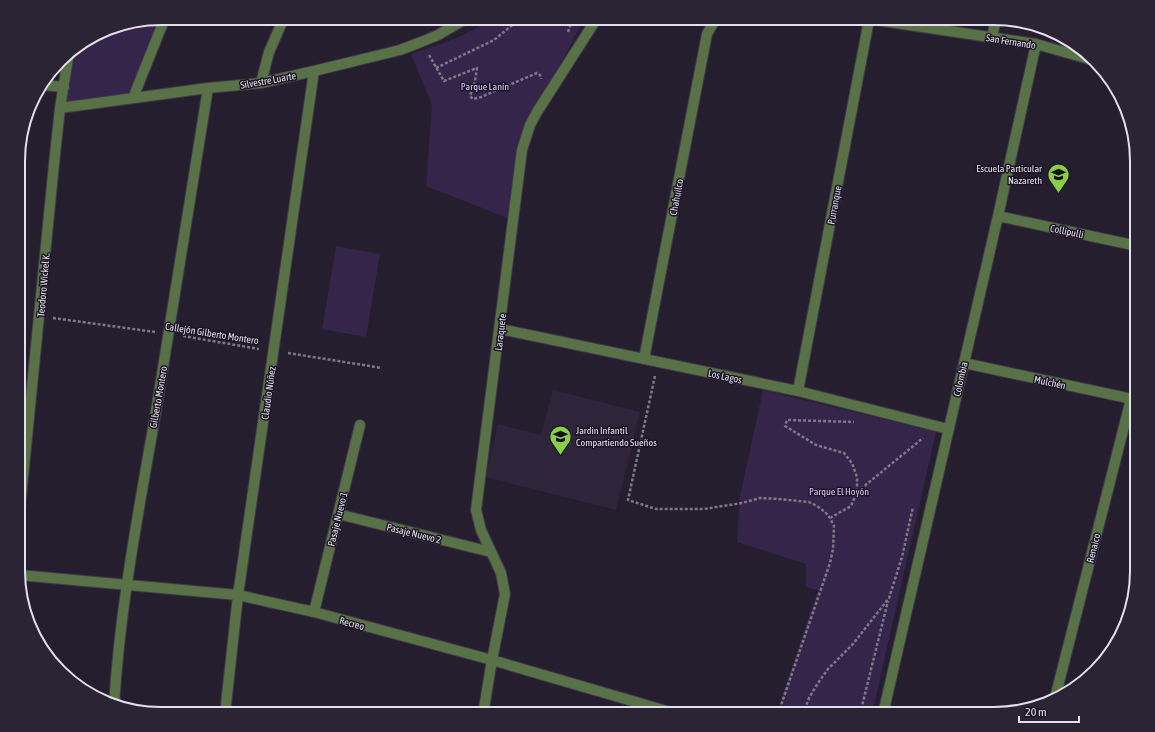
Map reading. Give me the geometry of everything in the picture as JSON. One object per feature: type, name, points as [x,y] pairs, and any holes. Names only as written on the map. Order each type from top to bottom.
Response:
[{"type":"street","points":[[133,98],[162,25]]},
{"type":"street","points":[[262,83],[269,52],[281,25]]},
{"type":"street","name":"Silvestre Luarte","points":[[60,108],[208,88],[262,83],[400,50],[438,35],[455,25]]},
{"type":"street","name":"Laraquete","points":[[492,660],[506,594],[501,573],[481,530],[476,510],[522,150],[530,125],[593,25]]},
{"type":"street","name":"Chahuilco","points":[[644,359],[707,34],[712,25]]},
{"type":"street","name":"Purranque","points":[[798,391],[864,25]]},
{"type":"street","name":"San Fernando","points":[[905,25],[1036,44],[1081,57]]},
{"type":"street","points":[[992,38],[995,25]]},
{"type":"street","name":"Colombia","points":[[885,707],[998,216],[1036,44]]},
{"type":"street","name":"Teodoro Wickel K.","points":[[25,460],[60,108],[68,62]]},
{"type":"street","name":"Claudio Núñez","points":[[226,707],[238,595],[314,71]]},
{"type":"street","points":[[48,86],[64,87]]},
{"type":"street","name":"Gilberto Montero","points":[[114,698],[126,584],[169,334],[208,88]]},
{"type":"street","name":"Collipulli","points":[[998,216],[1130,244]]},
{"type":"street","name":"Los Lagos","points":[[500,329],[798,391],[948,429]]},
{"type":"street","name":"Mulchén","points":[[964,363],[1130,399]]},
{"type":"street","name":"Renaico","points":[[1057,692],[1130,415]]},
{"type":"street","name":"Pasaje Nuevo 1","points":[[314,612],[360,425]]},
{"type":"street","name":"Pasaje Nuevo 2","points":[[338,514],[491,552]]},
{"type":"street","name":"Recreo","points":[[25,575],[238,595],[314,612],[492,660],[653,707]]},
{"type":"street","points":[[484,707],[492,660]]},
{"type":"path","points":[[436,68],[494,40],[512,25]]},
{"type":"path","points":[[422,42],[444,81],[477,68],[475,81],[470,96],[473,99],[537,73],[540,75],[542,87],[550,94]]},
{"type":"path","name":"Callejón Gilberto Montero","points":[[40,316],[169,334],[382,368]]},
{"type":"path","points":[[658,362],[628,500],[656,509],[704,509],[742,503],[760,498],[809,502],[818,506],[825,512],[834,526],[833,549],[830,564],[780,707]]},
{"type":"path","points":[[830,518],[851,506],[857,492],[857,478],[852,462],[844,453],[816,445],[785,426],[787,420],[864,422],[867,408]]},
{"type":"path","points":[[857,492],[931,431],[932,425]]},
{"type":"path","points":[[862,707],[888,598],[902,557],[914,505]]},
{"type":"path","points":[[806,707],[809,698],[828,669],[853,644],[888,598]]},
{"type":"shaded area","name":"Jardin Infantil Compartiendo Sueños","points":[[553,390],[640,412],[616,510],[485,477],[498,424],[541,435]]},
{"type":"green space","points":[[158,25],[132,96],[63,106],[70,60],[78,53],[109,35],[135,28]]},
{"type":"green space","name":"Parque Lanín","points":[[481,25],[581,25],[532,116],[510,219],[426,186],[432,105],[411,54],[473,30]]},
{"type":"green space","points":[[336,246],[380,254],[366,337],[322,329]]},
{"type":"green space","name":"Parque El Hoyón","points":[[763,390],[936,432],[874,707],[778,707],[818,590],[806,587],[806,564],[737,542],[740,496]]},
{"type":"place","name":"Escuela Particular Nazareth","points":[[1058,194]]},
{"type":"place","name":"Jardin Infantil Compartiendo Sueños","points":[[560,456]]}]
